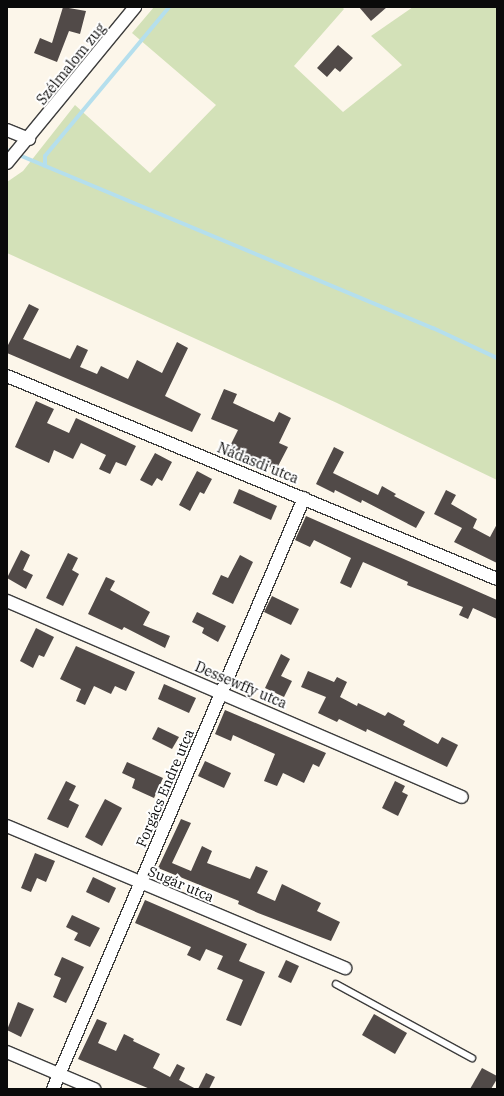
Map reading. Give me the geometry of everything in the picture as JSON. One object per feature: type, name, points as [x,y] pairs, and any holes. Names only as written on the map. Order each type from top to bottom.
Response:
[{"type":"street","name":"Szélmalom zug","points":[[14,156],[136,7]]},
{"type":"street","points":[[7,130],[29,139]]},
{"type":"street","name":"Nádasdi utca","points":[[7,376],[497,579]]},
{"type":"street","name":"Forgács Endre utca","points":[[53,1089],[61,1075],[304,498]]},
{"type":"street","name":"Dessewffy utca","points":[[7,601],[462,797]]},
{"type":"street","name":"Sugár utca","points":[[7,826],[345,968]]},
{"type":"street","points":[[7,1052],[94,1089]]},
{"type":"lane","points":[[336,984],[472,1058]]},
{"type":"green space","points":[[154,7],[342,7],[344,9],[294,66],[343,112],[402,65],[371,36],[413,7],[497,7],[497,480],[337,403],[7,253],[7,182],[23,171],[75,105],[150,173],[216,105],[132,33]]},
{"type":"building","points":[[63,7],[86,11],[80,34],[69,31],[57,62],[34,53],[40,38],[52,43]]},
{"type":"building","points":[[359,7],[387,7],[371,21]]},
{"type":"building","points":[[338,45],[353,58],[340,72],[335,68],[327,77],[317,68]]},
{"type":"building","points":[[29,304],[39,309],[23,339],[70,359],[77,345],[88,350],[80,367],[97,374],[101,366],[128,379],[137,360],[162,373],[177,342],[188,348],[165,396],[201,414],[192,432],[7,353],[7,347]]},
{"type":"building","points":[[224,389],[237,394],[233,403],[274,422],[279,412],[291,418],[279,443],[288,447],[276,470],[229,448],[238,430],[211,419]]},
{"type":"building","points":[[36,401],[54,409],[47,423],[69,433],[76,418],[136,446],[126,466],[116,462],[110,474],[99,469],[106,455],[81,443],[73,459],[54,450],[49,463],[15,447]]},
{"type":"building","points":[[334,447],[344,452],[333,473],[378,495],[382,486],[396,494],[394,496],[425,512],[416,528],[362,500],[361,503],[335,490],[334,493],[316,484]]},
{"type":"building","points":[[155,453],[172,462],[162,481],[157,478],[152,486],[140,480]]},
{"type":"building","points":[[197,471],[212,479],[204,494],[200,492],[190,511],[179,505]]},
{"type":"building","points":[[239,489],[277,506],[271,520],[233,503]]},
{"type":"building","points":[[446,490],[456,495],[451,504],[477,519],[473,528],[490,537],[497,524],[497,563],[454,542],[462,528],[434,514]]},
{"type":"building","points":[[306,516],[497,600],[497,619],[473,608],[468,619],[459,615],[463,607],[407,585],[408,582],[363,562],[351,588],[340,583],[351,558],[314,540],[310,547],[295,540]]},
{"type":"building","points":[[21,550],[30,555],[23,570],[33,575],[26,589],[7,578]]},
{"type":"building","points":[[68,553],[78,558],[72,570],[79,574],[63,606],[46,598]]},
{"type":"building","points":[[240,555],[253,562],[233,604],[212,594],[221,575],[228,578]]},
{"type":"building","points":[[106,577],[115,581],[110,590],[150,612],[143,625],[170,636],[165,648],[124,627],[122,630],[88,614]]},
{"type":"building","points":[[272,596],[299,609],[291,625],[264,612]]},
{"type":"building","points":[[197,612],[226,626],[218,642],[202,633],[204,628],[192,622]]},
{"type":"building","points":[[36,628],[54,637],[44,657],[39,655],[33,668],[20,661]]},
{"type":"building","points":[[76,646],[135,672],[126,691],[115,686],[111,694],[94,686],[85,705],[76,701],[81,689],[60,679]]},
{"type":"building","points":[[281,654],[290,659],[281,676],[292,681],[284,697],[265,688]]},
{"type":"building","points":[[308,671],[334,682],[337,677],[347,682],[340,697],[357,706],[358,703],[385,716],[388,712],[405,721],[403,725],[438,744],[442,737],[458,745],[447,767],[367,729],[366,732],[339,719],[337,722],[318,713],[326,697],[301,687]]},
{"type":"building","points":[[164,684],[196,698],[189,713],[158,699]]},
{"type":"building","points":[[225,710],[326,753],[319,767],[313,764],[304,783],[283,773],[277,786],[264,781],[275,754],[233,735],[231,741],[215,734]]},
{"type":"building","points":[[158,727],[179,737],[172,749],[152,739]]},
{"type":"building","points":[[205,761],[231,773],[224,788],[198,776]]},
{"type":"building","points":[[127,762],[163,778],[154,798],[132,788],[135,779],[122,773]]},
{"type":"building","points":[[66,781],[76,786],[69,800],[79,805],[68,828],[47,819]]},
{"type":"building","points":[[395,781],[405,786],[402,792],[408,795],[398,816],[382,808]]},
{"type":"building","points":[[105,799],[122,808],[102,846],[85,837]]},
{"type":"building","points":[[181,819],[191,823],[172,863],[191,871],[202,846],[212,851],[207,863],[250,879],[256,866],[268,871],[257,893],[275,901],[282,884],[321,903],[317,911],[340,922],[331,941],[258,913],[238,904],[239,901],[158,868]]},
{"type":"building","points":[[35,853],[55,861],[46,882],[37,878],[31,892],[21,888]]},
{"type":"building","points":[[93,877],[116,888],[109,903],[86,892]]},
{"type":"building","points":[[145,900],[247,944],[239,961],[265,972],[241,1026],[226,1020],[243,980],[217,969],[223,956],[206,949],[200,961],[187,955],[191,947],[135,923]]},
{"type":"building","points":[[72,915],[100,928],[90,947],[74,940],[78,933],[66,927]]},
{"type":"building","points":[[62,957],[84,967],[66,1003],[53,997],[61,978],[54,975]]},
{"type":"building","points":[[286,960],[299,966],[291,983],[278,977]]},
{"type":"building","points":[[18,1002],[34,1009],[21,1037],[7,1030]]},
{"type":"building","points":[[374,1014],[407,1033],[395,1054],[362,1035]]},
{"type":"building","points":[[97,1019],[107,1023],[98,1043],[116,1051],[124,1034],[134,1039],[133,1041],[160,1054],[153,1068],[170,1077],[177,1064],[185,1068],[179,1080],[196,1089],[150,1089],[78,1059]]},
{"type":"building","points":[[482,1068],[497,1076],[497,1079],[491,1089],[470,1089]]},
{"type":"building","points":[[206,1073],[215,1077],[209,1089],[198,1089]]},
{"type":"waterway","points":[[45,166],[45,156],[169,7]]},
{"type":"waterway","points":[[7,150],[433,328],[497,358]]}]
